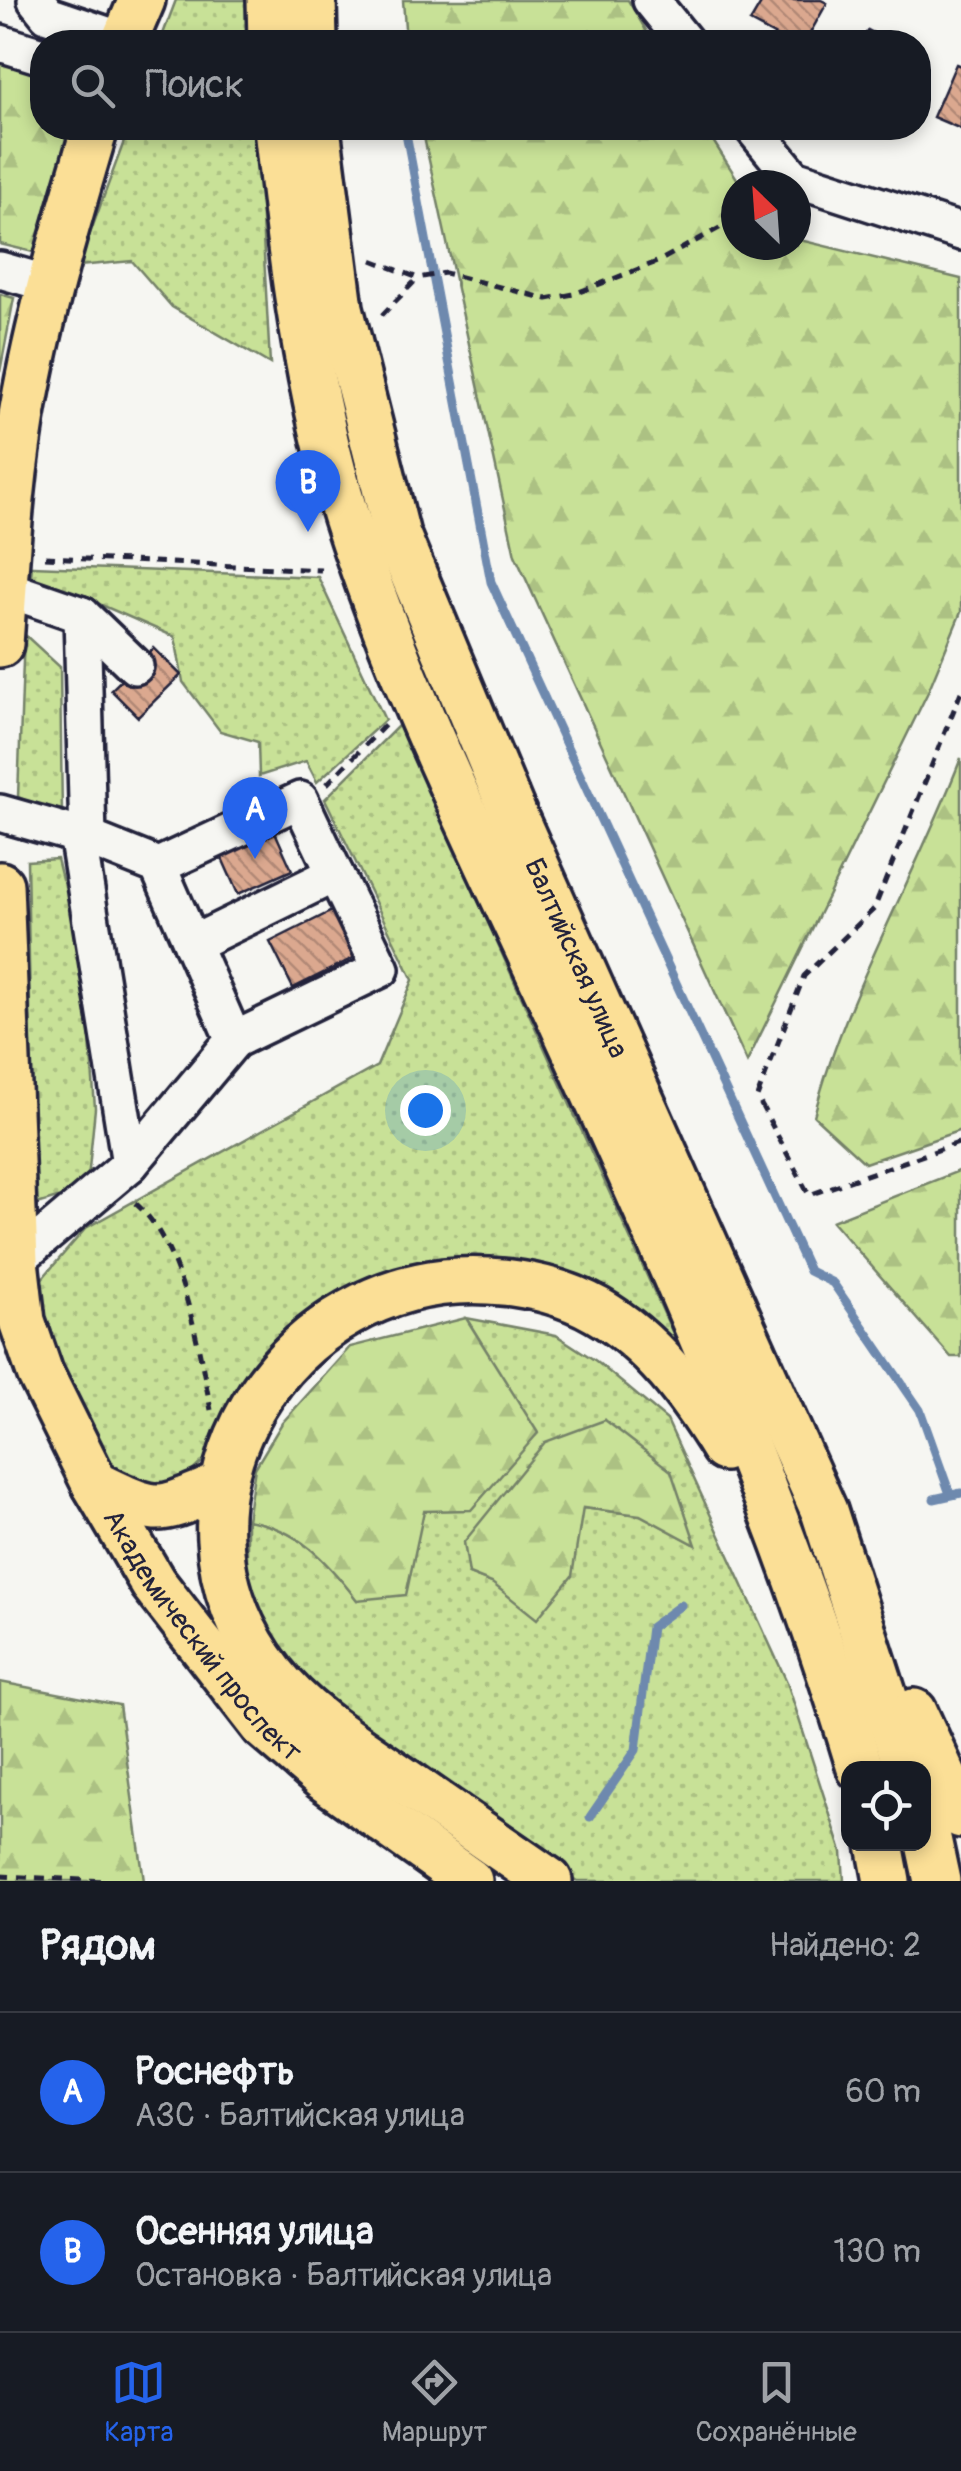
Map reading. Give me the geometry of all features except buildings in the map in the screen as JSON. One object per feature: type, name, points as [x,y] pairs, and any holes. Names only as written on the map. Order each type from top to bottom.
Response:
[{"type":"main road","points":[[129,30],[142,0]]},
{"type":"main road","points":[[270,0],[271,30]]},
{"type":"main road","points":[[313,0],[314,30]]},
{"type":"main road","points":[[0,644],[18,572],[25,397],[49,284],[91,140]]},
{"type":"main road","name":"Балтийская улица","points":[[279,140],[303,319],[322,418],[345,514],[386,631],[416,708],[611,1129],[783,1541],[858,1761]]},
{"type":"main road","name":"Балтийская улица","points":[[319,140],[340,308],[397,535],[514,816],[824,1511],[905,1761]]},
{"type":"main road","name":"Академический проспект","points":[[0,886],[15,1261],[11,1326],[153,1583],[264,1726],[324,1778],[469,1881]]},
{"type":"main road","points":[[95,1484],[146,1509],[166,1507],[222,1484],[259,1393],[297,1347],[338,1317],[381,1296],[436,1280],[534,1284],[597,1310],[649,1348],[701,1411],[783,1541]]},
{"type":"main road","name":"Академический проспект","points":[[222,1484],[221,1558],[231,1600],[251,1641],[294,1698],[549,1881]]},
{"type":"main road","points":[[824,1511],[961,1815]]},
{"type":"main road","points":[[881,1851],[886,1881]]},
{"type":"main road","points":[[930,1851],[936,1881]]},
{"type":"street","points":[[36,0],[48,16],[89,30]]},
{"type":"street","points":[[651,0],[675,30]]},
{"type":"street","points":[[0,43],[30,52]]},
{"type":"street","points":[[764,140],[794,178],[961,232]]},
{"type":"street","points":[[0,270],[49,284]]},
{"type":"street","points":[[18,572],[82,615],[135,666]]},
{"type":"street","points":[[82,615],[82,836],[130,1164]]},
{"type":"street","points":[[15,1261],[130,1164],[234,1040],[381,969],[300,800],[158,866]]},
{"type":"street","points":[[0,813],[82,836],[158,866],[234,1040]]},
{"type":"street","points":[[192,944],[334,874]]},
{"type":"path","points":[[372,260],[418,278],[444,273],[547,298],[574,294],[657,262],[721,227]]},
{"type":"path","points":[[381,316],[418,278]]},
{"type":"path","points":[[18,572],[321,570]]},
{"type":"path","points":[[961,692],[874,909],[804,976],[757,1097],[810,1195],[961,1142]]},
{"type":"path","points":[[303,807],[390,720]]},
{"type":"path","points":[[86,1201],[112,1191],[128,1198],[141,1208],[171,1257],[192,1311],[214,1422]]},
{"type":"path","points":[[0,1876],[104,1881]]},
{"type":"green space","points":[[176,0],[254,0],[255,30],[165,30]]},
{"type":"green space","points":[[403,0],[628,0],[646,30],[405,30]]},
{"type":"green space","points":[[0,56],[30,65],[30,140],[68,140],[37,253],[0,244]]},
{"type":"green space","points":[[125,140],[258,140],[270,364],[172,307],[132,261],[78,266]]},
{"type":"green space","points":[[425,140],[713,140],[732,170],[721,170],[721,260],[811,260],[811,243],[961,279],[961,612],[927,694],[747,1062],[515,555]]},
{"type":"green space","points":[[0,294],[14,298],[0,372]]},
{"type":"green space","points":[[32,566],[318,577],[385,720],[317,782],[306,761],[259,776],[258,742],[220,731],[183,682],[175,637],[58,586],[30,587]]},
{"type":"green space","points":[[24,634],[60,667],[62,817],[18,797]]},
{"type":"green space","points":[[399,725],[693,1378],[590,1288],[388,1282],[176,1487],[143,1493],[102,1462],[61,1392],[34,1288],[86,1228],[377,1066],[413,980],[325,799]]},
{"type":"green space","points":[[961,758],[961,1130],[865,1163],[814,1116],[862,980]]},
{"type":"green space","points":[[57,859],[62,879],[80,901],[95,1108],[87,1189],[34,1205],[27,861]]},
{"type":"green space","points":[[961,1170],[961,1357],[951,1357],[832,1221]]},
{"type":"green space","points":[[466,1318],[556,1335],[596,1361],[667,1420],[787,1682],[842,1852],[844,1881],[577,1881],[352,1728],[272,1649],[247,1593],[247,1520],[281,1530],[310,1548],[357,1600],[424,1511],[537,1434]],"holes":[[[605,1420],[694,1544],[640,1515],[582,1508],[492,1583],[469,1574]]]},
{"type":"green space","points":[[466,1318],[538,1433],[471,1510],[424,1511],[406,1595],[357,1600],[310,1548],[281,1530],[247,1520],[255,1468],[282,1423],[350,1347]]},
{"type":"green space","points":[[605,1420],[671,1471],[696,1545],[640,1515],[583,1508],[572,1576],[537,1619],[492,1583],[469,1574],[464,1542],[545,1442]]},
{"type":"green space","points":[[0,1682],[119,1705],[144,1881],[0,1881]]},
{"type":"waterway","points":[[407,140],[491,582],[809,1271],[833,1283],[920,1410],[950,1494]]},
{"type":"waterway","points":[[934,1499],[961,1493]]},
{"type":"waterway","points":[[590,1817],[636,1750],[651,1627],[681,1605]]},
{"type":"place","name":"Осенняя улица","points":[[308,532]]},
{"type":"place","name":"Роснефть","points":[[255,859]]}]
